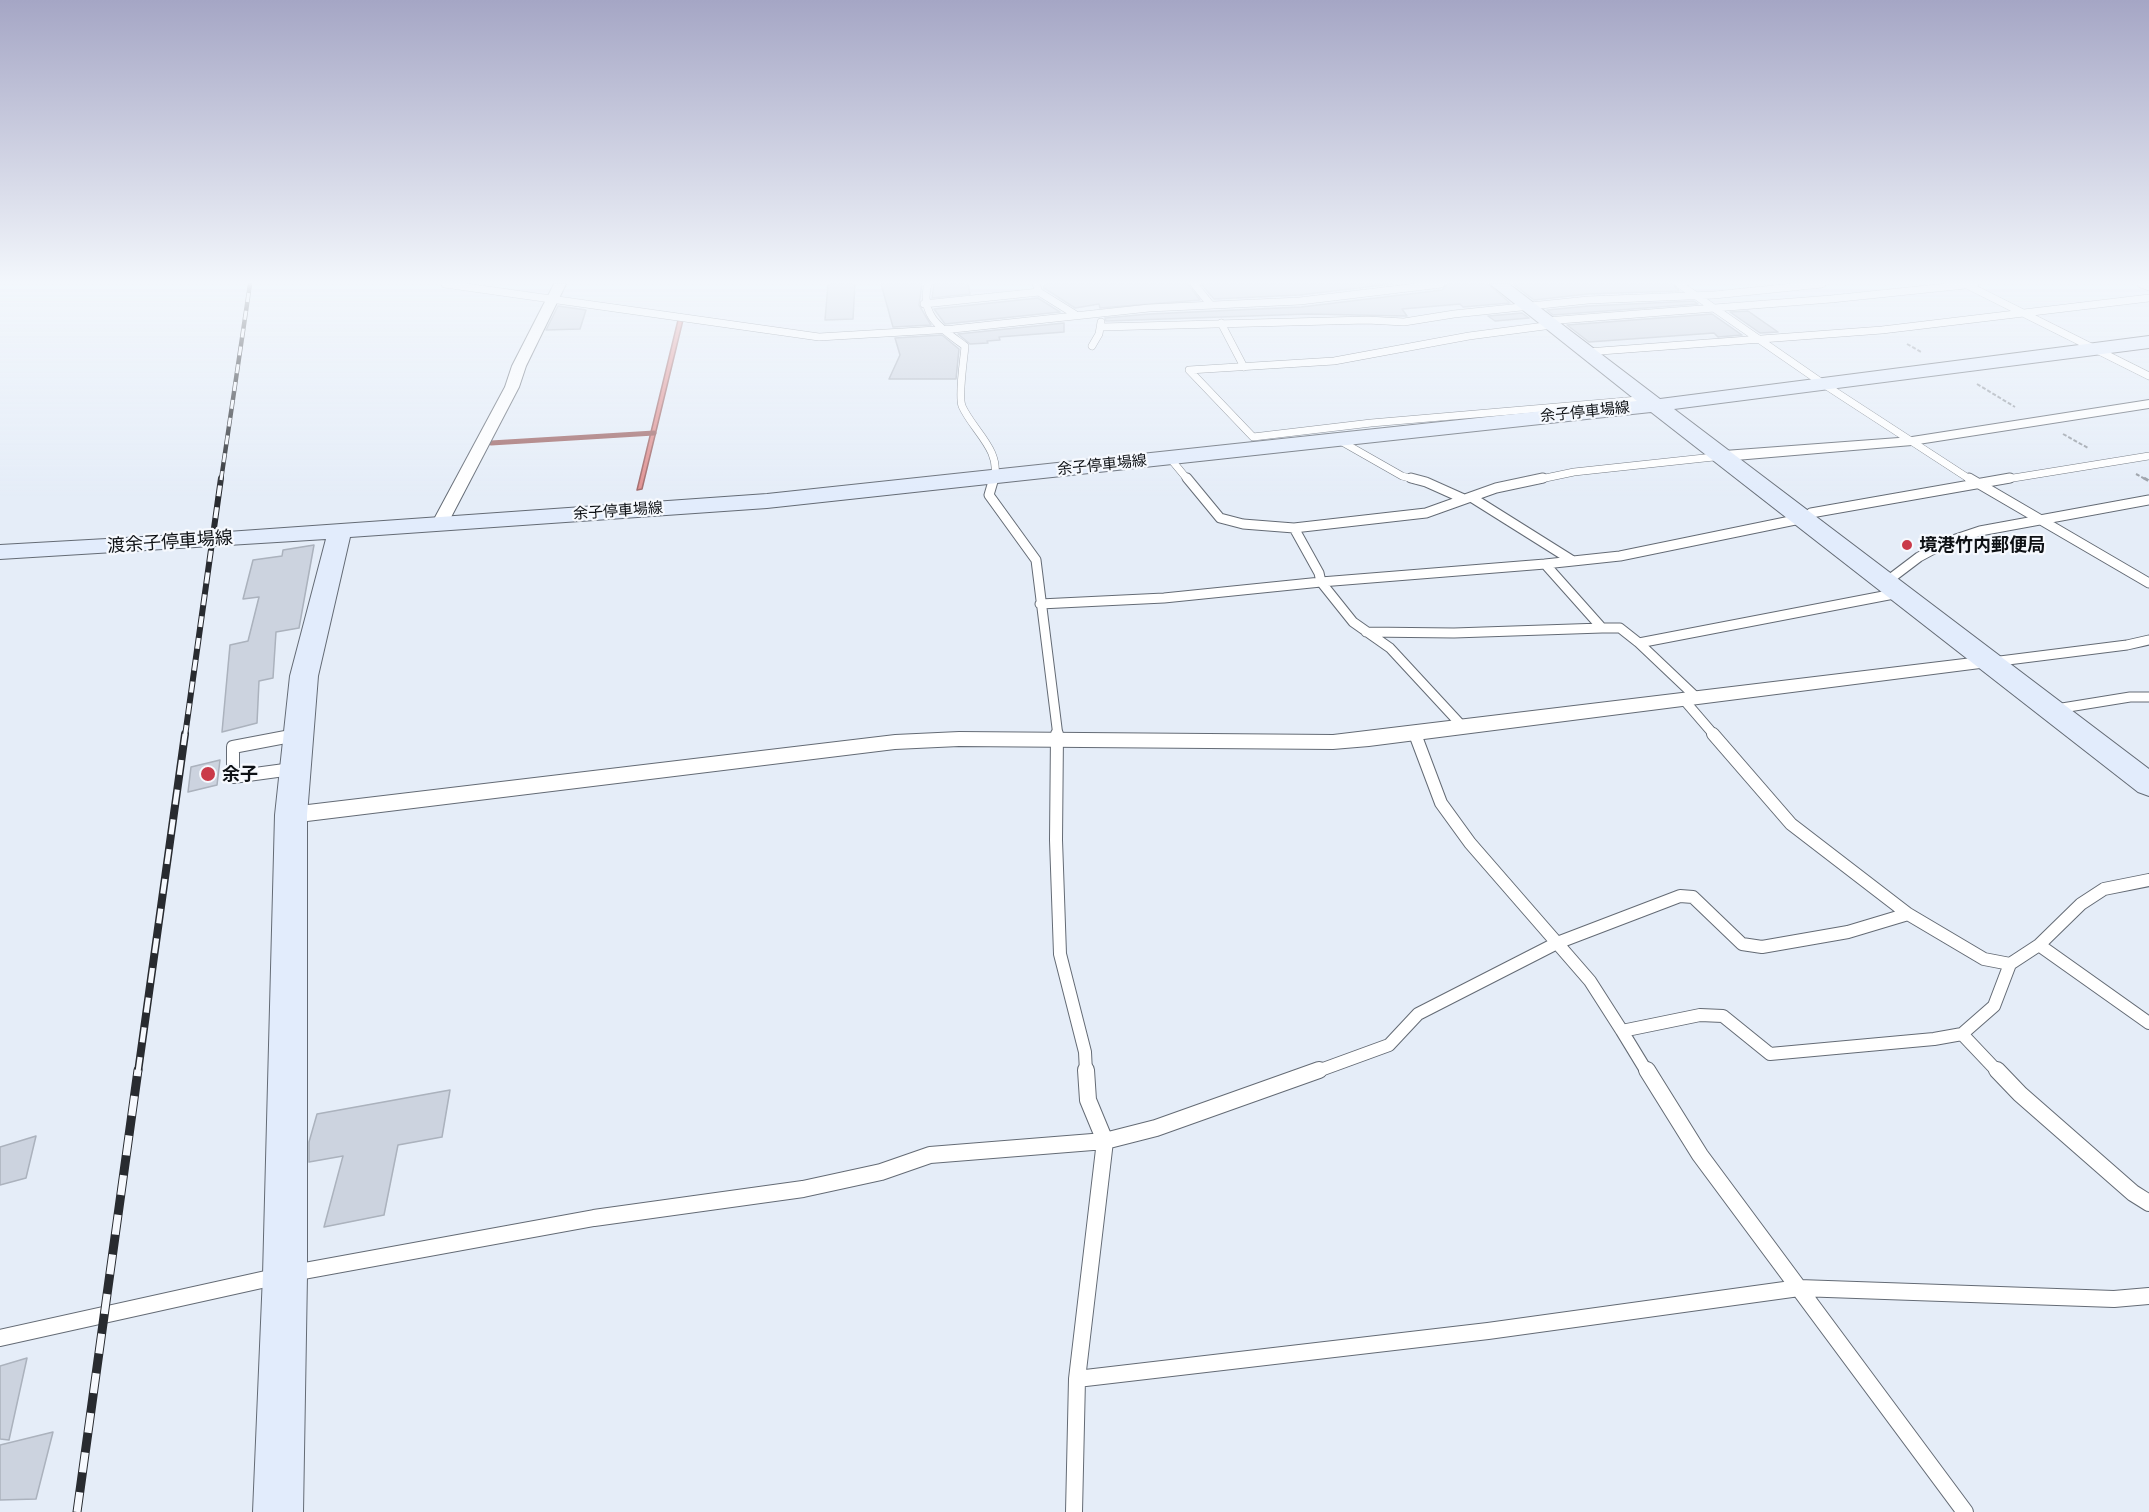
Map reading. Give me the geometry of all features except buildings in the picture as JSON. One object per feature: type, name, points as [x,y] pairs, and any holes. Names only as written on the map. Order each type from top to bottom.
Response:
[{"type":"main road","points":[[1590,355],[2149,785]]},
{"type":"main road","name":"余子停車場線","points":[[340,531],[767,501],[1825,385],[2055,355]]},
{"type":"main road","points":[[278,1512],[285,1275],[291,815],[304,676],[340,531]]},
{"type":"main road","name":"渡余子停車場線","points":[[0,552],[340,531]]},
{"type":"street","points":[[440,523],[512,387],[525,355]]},
{"type":"street","points":[[1724,456],[1912,441],[2149,404]]},
{"type":"street","points":[[291,815],[895,742],[959,739],[1333,742],[1415,734],[1989,662]]},
{"type":"lane","points":[[964,355],[961,404],[991,450],[996,462],[995,476],[988,495],[1036,560],[1058,740],[1056,840],[1060,954],[1085,1052],[1089,1100],[1105,1141],[1077,1380],[1074,1512]]},
{"type":"lane","points":[[1237,355],[1244,367]]},
{"type":"lane","points":[[1369,355],[1334,361],[1189,370],[1253,437],[1371,423],[1654,402]]},
{"type":"lane","points":[[1781,355],[1979,485],[2149,583]]},
{"type":"lane","points":[[2108,355],[2149,376]]},
{"type":"lane","points":[[1337,439],[1402,476],[1426,482],[1467,498],[1573,561]]},
{"type":"lane","points":[[1169,457],[1220,518],[1243,524],[1294,528],[1426,513],[1524,481],[1574,472],[1724,456]]},
{"type":"lane","points":[[1040,604],[1174,597],[1620,556],[1805,518],[1811,513],[1900,496],[2149,456]]},
{"type":"lane","points":[[1640,643],[1893,588],[1919,557],[1947,542],[1980,531],[2149,500]]},
{"type":"lane","points":[[1294,528],[1319,573],[1321,582],[1353,622],[1390,648],[1464,728]]},
{"type":"lane","points":[[1545,564],[1602,628]]},
{"type":"lane","points":[[1366,632],[1454,633],[1620,628],[1640,643],[1691,699],[1791,824],[1908,914],[1983,959],[2010,964]]},
{"type":"lane","points":[[1989,662],[2127,645],[2149,640]]},
{"type":"lane","points":[[2052,710],[2130,697],[2149,697]]},
{"type":"lane","points":[[1415,734],[1441,803],[1470,843],[1590,981],[1700,1155],[1965,1512]]},
{"type":"lane","points":[[295,769],[233,777],[233,747],[298,735]]},
{"type":"lane","points":[[1622,1031],[1700,1015],[1723,1016],[1770,1054],[1934,1039],[1962,1034],[1994,1006],[2010,964],[2039,945],[2081,904],[2104,889],[2149,880]]},
{"type":"lane","points":[[0,1338],[285,1275],[594,1218],[803,1189],[881,1172],[930,1155],[1105,1141],[1156,1128],[1389,1045],[1418,1014],[1557,943],[1680,896],[1693,897],[1742,944],[1762,947],[1848,932],[1908,914]]},
{"type":"lane","points":[[2039,945],[2149,1023]]},
{"type":"lane","points":[[1962,1034],[2020,1094],[2133,1193],[2149,1203]]},
{"type":"lane","points":[[1077,1380],[1476,1332],[1799,1288],[2114,1299],[2149,1296]]},
{"type":"shaded area","points":[[670,355],[675,355],[642,489],[637,490]]},
{"type":"waterway","points":[[491,443],[654,433]]},
{"type":"railway","points":[[221,480],[240,355]]},
{"type":"railway","points":[[185,736],[221,478]]},
{"type":"railway","points":[[138,1072],[185,734]]},
{"type":"railway","points":[[77,1512],[138,1070]]},
{"type":"place","name":"境港竹内郵便局","points":[[1907,545]]},
{"type":"place","name":"余子","points":[[208,774]]}]
